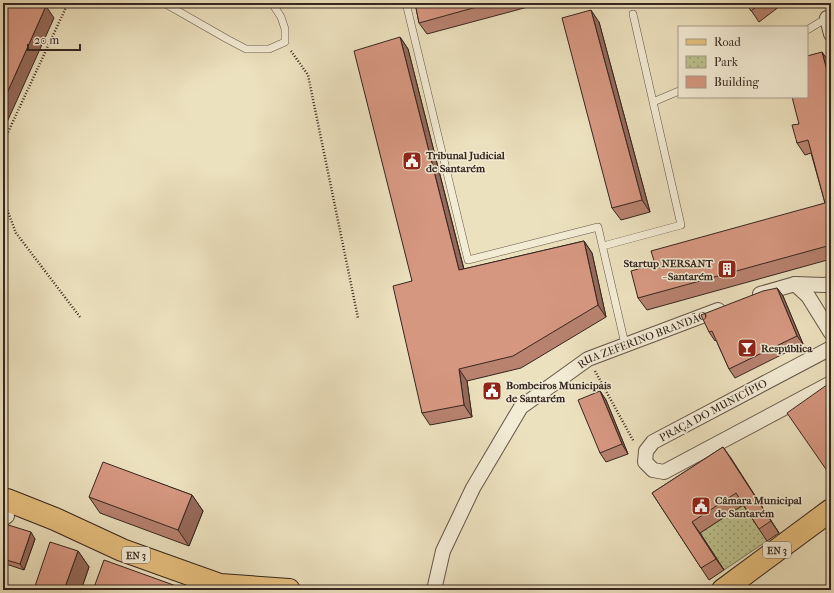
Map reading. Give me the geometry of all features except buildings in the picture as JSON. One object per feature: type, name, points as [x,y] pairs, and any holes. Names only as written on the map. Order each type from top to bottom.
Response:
[{"type":"main road","name":"EN 3","points":[[4,512],[7,500],[55,519],[122,550],[220,585],[289,590]]},
{"type":"main road","name":"EN 3","points":[[722,590],[831,510]]},
{"type":"street","points":[[827,18],[831,34]]},
{"type":"street","points":[[751,297],[795,284],[831,284]]},
{"type":"street","points":[[795,284],[808,296],[831,333]]},
{"type":"street","name":"RUA ZEFERINO BRANDÃO","points":[[434,590],[443,551],[474,488],[521,407],[588,358],[730,305]]},
{"type":"street","name":"PRAÇA DO MUNICÍPIO","points":[[645,462],[646,451],[653,442],[831,348]]},
{"type":"street","points":[[645,462],[653,470],[664,472],[831,383]]},
{"type":"lane","points":[[164,3],[227,40],[246,49],[269,49],[285,42],[281,17],[272,3]]},
{"type":"lane","points":[[406,3],[468,260],[598,227],[625,344]]},
{"type":"lane","points":[[602,246],[681,225],[633,14]]},
{"type":"lane","points":[[808,29],[827,18]]},
{"type":"lane","points":[[653,102],[678,91]]},
{"type":"path","points":[[3,143],[68,3]]},
{"type":"path","points":[[285,42],[308,75],[358,318]]},
{"type":"path","points":[[3,199],[16,233],[80,317]]},
{"type":"path","points":[[588,358],[645,462]]},
{"type":"green space","points":[[744,505],[767,541],[724,570],[700,533]]},
{"type":"place","name":"Tribunal Judicial de Santarém","points":[[412,161]]},
{"type":"place","name":"Startup NERSANT - Santarém","points":[[727,269]]},
{"type":"place","name":"Respública","points":[[747,348]]},
{"type":"place","name":"Bombeiros Municipais de Santarém","points":[[492,391]]},
{"type":"place","name":"Câmara Municipal de Santarém","points":[[701,506]]}]
